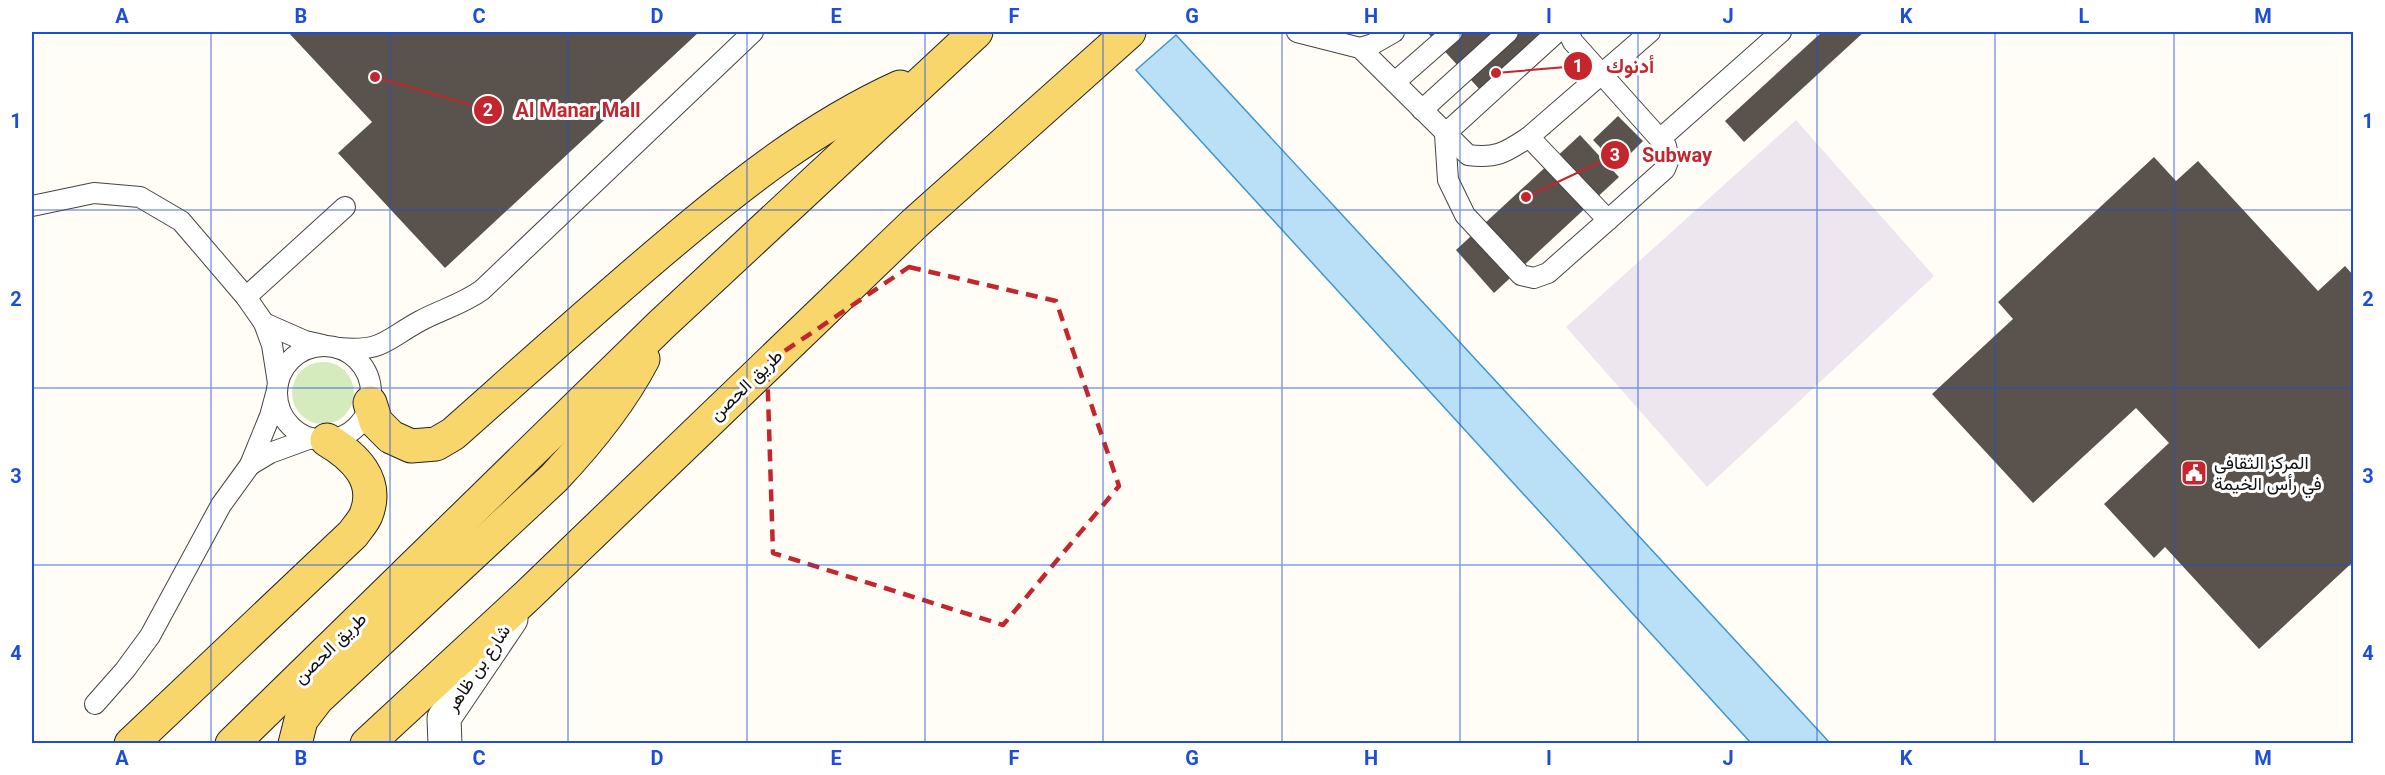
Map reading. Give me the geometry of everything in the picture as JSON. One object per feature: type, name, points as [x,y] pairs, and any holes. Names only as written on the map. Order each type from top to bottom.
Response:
[{"type":"main road","name":"طريق الحصن","points":[[232,744],[661,326],[976,32]]},
{"type":"main road","name":"طريق الحصن","points":[[367,744],[527,596],[914,224],[1129,32]]},
{"type":"main road","points":[[370,396],[376,422],[391,437],[411,446],[436,444],[453,434],[632,276],[732,191],[770,162],[849,113],[929,74]]},
{"type":"main road","points":[[295,744],[301,720],[317,699],[555,478],[586,444],[621,397],[661,326]]},
{"type":"main road","points":[[131,744],[353,534],[366,516],[370,496],[366,478],[358,462],[344,450],[319,439]]},
{"type":"street","name":"شارع بن ظاهر","points":[[445,744],[444,718],[527,596]]},
{"type":"lane","points":[[264,323],[305,340],[333,347],[360,350],[381,346],[419,321],[464,303],[498,276],[753,32]]},
{"type":"lane","points":[[1297,32],[1360,48],[1468,155],[1488,158],[1511,149],[1529,137],[1650,32]]},
{"type":"lane","points":[[1360,48],[1394,32]]},
{"type":"lane","points":[[1395,82],[1452,32]]},
{"type":"lane","points":[[1422,110],[1508,32]]},
{"type":"lane","points":[[1445,134],[1557,32]]},
{"type":"lane","points":[[1445,134],[1448,180],[1465,215],[1521,275],[1534,278],[1548,273],[1665,169],[1669,159],[1666,146],[1573,42],[1568,32]]},
{"type":"lane","points":[[1660,139],[1781,32]]},
{"type":"lane","points":[[1529,137],[1608,220]]},
{"type":"lane","points":[[32,206],[94,193],[140,197],[182,221],[246,297],[264,323],[272,345],[278,387],[278,407],[287,422],[299,433],[319,439]]},
{"type":"lane","points":[[246,297],[345,207]]},
{"type":"lane","points":[[250,465],[270,453],[319,439],[343,436],[356,428],[364,416],[376,369],[386,350],[400,335]]},
{"type":"lane","points":[[94,704],[125,670],[150,636],[222,505],[250,465],[288,363],[299,353],[312,348],[333,347],[354,358],[366,372],[370,396]]},
{"type":"highlighted area","points":[[909,267],[1056,301],[1119,486],[1003,625],[773,553],[767,363]]},
{"type":"shaded area","points":[[1796,120],[1934,276],[1707,487],[1566,327]]},
{"type":"green space","points":[[323,362],[340,367],[345,371],[349,376],[354,393],[349,410],[345,415],[340,419],[323,424],[306,419],[301,415],[297,410],[292,393],[297,376],[301,371],[306,367]]},
{"type":"water","points":[[1176,35],[1830,743],[1751,743],[1136,70]]},
{"type":"building","points":[[288,32],[699,32],[445,268],[338,153],[372,122]]},
{"type":"building","points":[[1427,32],[1551,32],[1493,104]]},
{"type":"building","points":[[1822,32],[1864,32],[1744,142],[1725,121]]},
{"type":"building","points":[[1618,116],[1643,141],[1618,166],[1593,140]]},
{"type":"building","points":[[1580,135],[1619,177],[1494,293],[1456,250]]},
{"type":"building","points":[[2154,157],[2176,181],[2198,161],[2318,291],[2345,266],[2354,276],[2354,561],[2259,649],[2165,547],[2154,558],[2104,504],[2169,443],[2136,408],[2033,503],[1932,394],[2013,319],[1998,302]]},
{"type":"place","name":"أدنوك","points":[[1496,73]]},
{"type":"place","name":"Al Manar Mall","points":[[375,77]]},
{"type":"place","name":"Subway","points":[[1526,197]]},
{"type":"place","name":"المركز الثقافي في رأس الخيمة","points":[[2194,473]]}]
